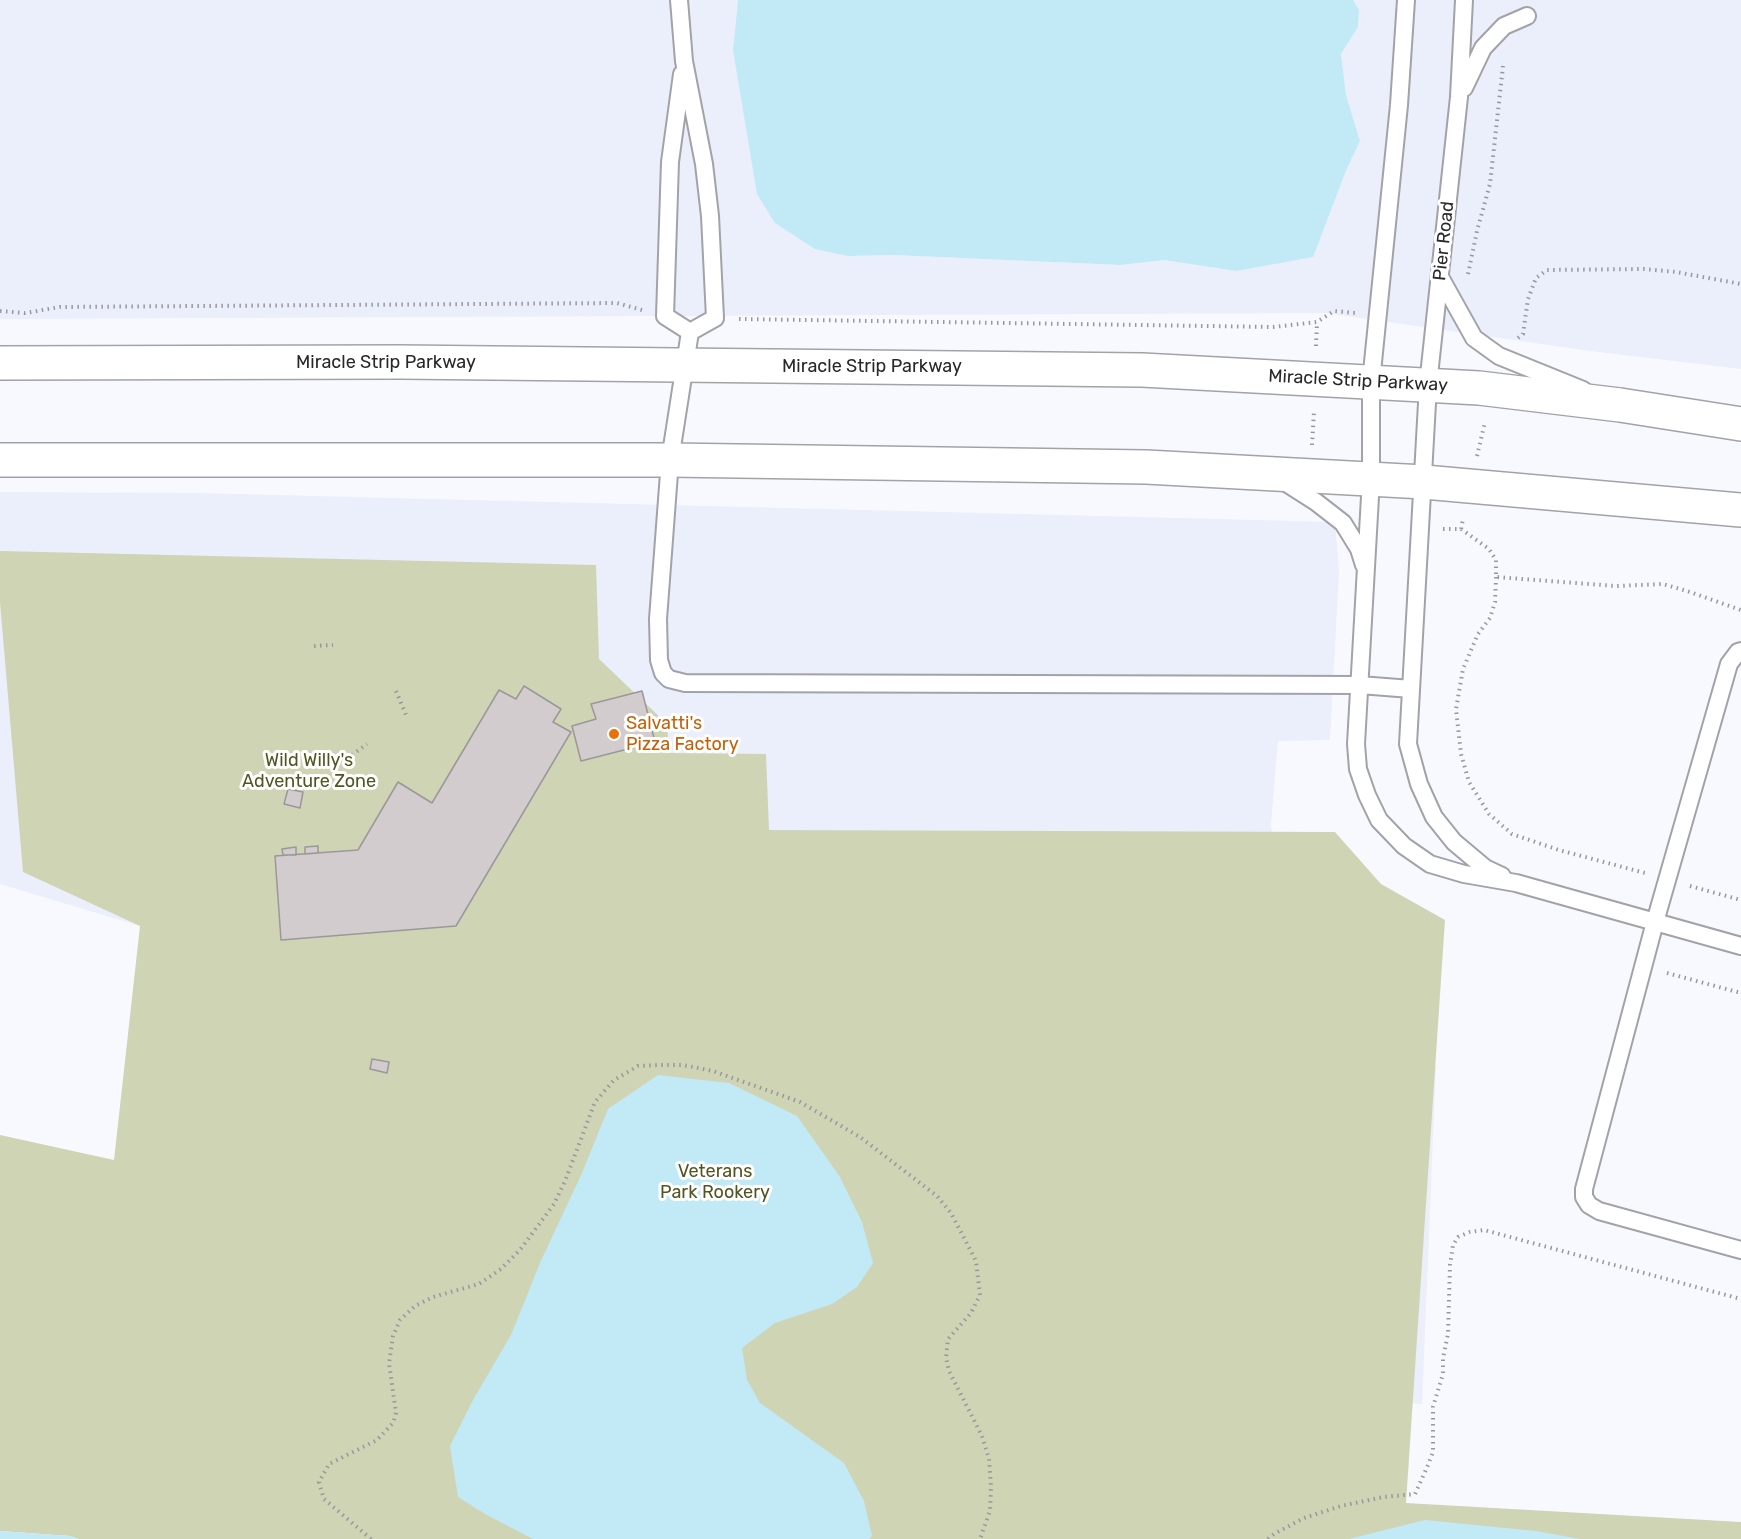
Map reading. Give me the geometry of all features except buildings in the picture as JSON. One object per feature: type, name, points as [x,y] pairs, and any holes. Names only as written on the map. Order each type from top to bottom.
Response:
[{"type":"highway","name":"Miracle Strip Parkway","points":[[0,363],[400,362],[1142,370],[1479,388],[1620,405],[1741,424]]},
{"type":"highway","points":[[0,460],[670,460],[1146,467],[1424,482],[1741,510]]},
{"type":"lane","points":[[679,0],[684,61],[704,164],[710,216],[715,318],[690,332]]},
{"type":"lane","points":[[1406,0],[1399,105],[1371,382],[1371,479],[1356,744],[1358,769],[1367,795],[1379,819],[1404,846],[1430,864],[1464,874],[1516,883],[1741,946]]},
{"type":"lane","name":"Pier Road","points":[[1464,0],[1460,97],[1428,385],[1408,744],[1419,784],[1434,817],[1454,842],[1485,868],[1516,883]]},
{"type":"lane","points":[[1460,97],[1483,48],[1504,26],[1527,16]]},
{"type":"lane","points":[[684,61],[670,162],[665,316],[690,332]]},
{"type":"lane","points":[[1440,277],[1474,338],[1499,356],[1620,405]]},
{"type":"lane","points":[[690,332],[670,460],[658,619],[659,660],[663,673],[669,679],[685,683],[1360,685],[1411,689]]},
{"type":"lane","points":[[1272,474],[1316,502],[1343,524],[1359,549],[1366,574]]},
{"type":"lane","points":[[1741,651],[1729,664],[1655,922],[1584,1189],[1584,1197],[1589,1205],[1599,1211],[1741,1250]]},
{"type":"path","points":[[1468,280],[1477,231],[1490,183],[1503,64],[1498,32]]},
{"type":"path","points":[[1512,339],[1519,338],[1523,334],[1528,300],[1536,278],[1547,270],[1644,269],[1676,272],[1741,284]]},
{"type":"path","points":[[1461,529],[1489,549],[1496,560],[1495,602],[1490,618],[1478,634],[1463,669],[1456,709],[1461,754],[1469,782],[1489,814],[1512,834],[1559,850],[1741,900]]},
{"type":"path","points":[[1496,577],[1616,586],[1663,584],[1741,610]]},
{"type":"path","points":[[314,646],[333,645]]},
{"type":"path","points":[[396,691],[406,715]]},
{"type":"path","points":[[352,755],[367,744]]},
{"type":"path","points":[[1643,966],[1741,993]]},
{"type":"path","points":[[371,1539],[324,1499],[320,1482],[329,1464],[377,1440],[393,1423],[396,1413],[389,1363],[393,1336],[400,1320],[415,1306],[433,1297],[479,1284],[508,1263],[554,1204],[595,1102],[614,1080],[638,1066],[659,1065],[683,1065],[713,1071],[800,1102],[860,1137],[938,1196],[951,1213],[976,1261],[980,1295],[971,1313],[948,1339],[946,1358],[949,1371],[982,1436],[989,1459],[992,1487],[990,1511],[980,1539]]},
{"type":"path","points":[[1268,1539],[1304,1518],[1341,1506],[1383,1497],[1415,1494],[1433,1452],[1433,1407],[1443,1374],[1443,1358],[1448,1334],[1450,1265],[1453,1245],[1458,1236],[1484,1230],[1741,1299]]},
{"type":"shaded area","points":[[0,0],[738,0],[733,50],[848,256],[893,255],[1121,265],[1164,260],[1236,271],[1345,173],[1360,141],[1346,95],[1341,54],[1358,27],[1359,10],[1353,0],[1741,0],[1741,369],[1590,351],[1325,313],[0,319]]},
{"type":"shaded area","points":[[0,492],[197,493],[1335,522],[1339,571],[1330,740],[1278,741],[1271,824],[1308,1046],[1436,1066],[1422,1404],[1011,1369],[140,926],[0,884]]},
{"type":"green space","name":"Veterans Park Rookery","points":[[0,551],[596,565],[599,659],[667,724],[669,753],[766,754],[769,830],[1335,832],[1381,884],[1445,920],[1406,1503],[1741,1522],[1741,1539],[79,1539],[70,1536],[0,1531],[0,1135],[114,1160],[140,926],[23,872],[0,602]]},
{"type":"water","points":[[738,0],[1353,0],[1359,10],[1358,27],[1341,54],[1346,95],[1360,141],[1345,173],[1313,257],[1236,271],[1164,260],[1121,265],[893,255],[848,256],[815,249],[775,223],[757,194],[733,50]]},
{"type":"water","points":[[658,1075],[729,1083],[797,1116],[840,1177],[862,1222],[873,1263],[857,1287],[832,1304],[775,1323],[742,1348],[747,1380],[760,1403],[844,1463],[864,1501],[872,1536],[869,1539],[533,1539],[458,1497],[450,1446],[473,1400],[511,1335],[608,1109]]},
{"type":"water","points":[[1425,1520],[1536,1531],[1580,1539],[1349,1539]]},
{"type":"water","points":[[0,1531],[70,1536],[79,1539],[0,1539]]},
{"type":"place","name":"Salvatti's Pizza Factory","points":[[614,734]]},
{"type":"park label","name":"Wild Willy's Adventure Zone","points":[[309,771]]}]
